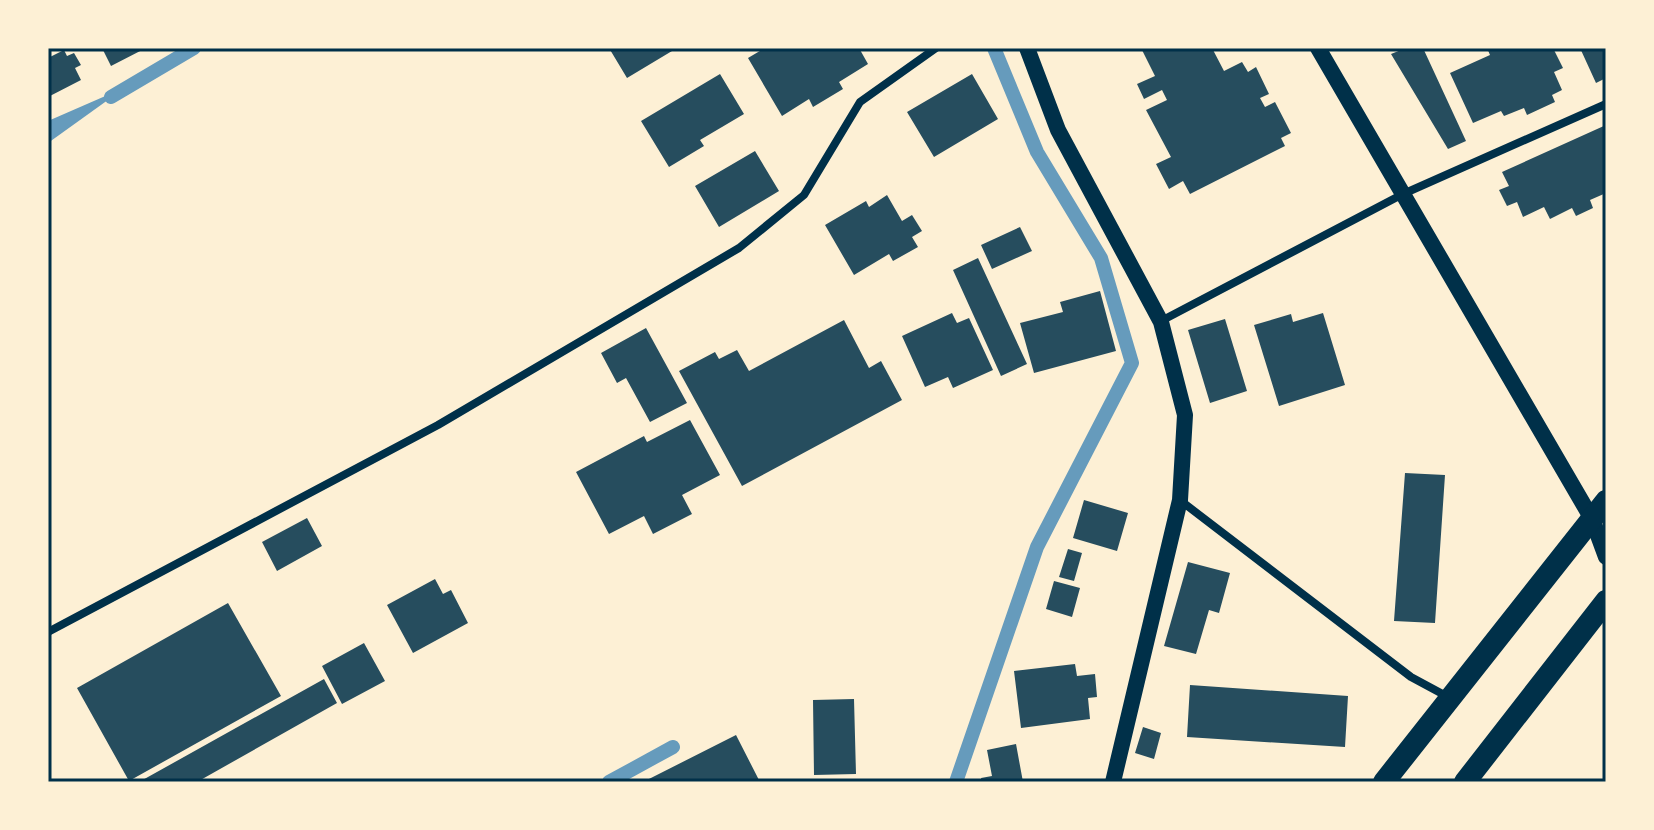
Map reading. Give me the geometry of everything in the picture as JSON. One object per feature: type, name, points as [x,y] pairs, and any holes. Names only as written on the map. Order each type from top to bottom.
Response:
[{"type":"highway","points":[[1384,782],[1599,510]]},
{"type":"highway","points":[[1465,782],[1606,601]]},
{"type":"main road","points":[[1027,48],[1058,130],[1161,322],[1185,415],[1180,500],[1113,782]]},
{"type":"main road","points":[[1318,48],[1403,194],[1599,510],[1606,557]]},
{"type":"street","points":[[48,632],[438,425],[739,248],[804,195],[860,102],[936,48]]},
{"type":"street","points":[[1161,322],[1403,194],[1606,104]]},
{"type":"street","points":[[1180,500],[1411,677],[1450,699]]},
{"type":"water","points":[[126,87],[48,143],[48,121]]},
{"type":"building","points":[[102,48],[146,48],[111,66]]},
{"type":"building","points":[[609,48],[670,48],[672,51],[627,78]]},
{"type":"building","points":[[765,48],[859,48],[868,64],[839,82],[843,89],[813,107],[809,99],[782,116],[748,58]]},
{"type":"building","points":[[1141,48],[1212,48],[1224,71],[1242,62],[1248,72],[1256,67],[1269,94],[1260,98],[1265,107],[1275,102],[1291,133],[1281,138],[1285,146],[1190,194],[1183,181],[1169,189],[1156,164],[1171,157],[1146,110],[1167,100],[1162,90],[1144,99],[1137,84],[1155,76]]},
{"type":"building","points":[[1406,48],[1423,48],[1466,141],[1448,149],[1391,54]]},
{"type":"building","points":[[1487,48],[1553,48],[1563,68],[1554,72],[1562,90],[1552,95],[1555,102],[1527,115],[1524,108],[1504,116],[1501,111],[1473,123],[1450,73],[1490,55]]},
{"type":"building","points":[[1580,48],[1606,48],[1606,78],[1596,83]]},
{"type":"building","points":[[64,50],[67,56],[74,53],[81,65],[75,68],[81,80],[48,97],[48,58]]},
{"type":"building","points":[[720,74],[744,114],[700,140],[704,146],[669,167],[641,121]]},
{"type":"building","points":[[972,74],[998,119],[934,157],[907,112]]},
{"type":"building","points":[[1606,125],[1606,193],[1590,200],[1593,208],[1576,216],[1572,208],[1550,219],[1544,207],[1523,217],[1517,202],[1507,206],[1499,190],[1509,186],[1502,172]]},
{"type":"building","points":[[755,151],[779,191],[719,227],[695,186]]},
{"type":"building","points":[[887,195],[902,221],[912,215],[922,231],[912,237],[918,247],[893,261],[889,254],[854,275],[825,225],[866,201],[869,207]]},
{"type":"building","points":[[1020,227],[1032,251],[992,269],[981,245]]},
{"type":"building","points":[[978,258],[1027,364],[1001,376],[953,270]]},
{"type":"building","points":[[1100,291],[1116,351],[1034,373],[1020,323],[1063,312],[1060,302]]},
{"type":"building","points":[[952,313],[957,323],[969,318],[993,370],[953,388],[948,377],[925,387],[902,336]]},
{"type":"building","points":[[1323,313],[1345,385],[1279,406],[1254,325],[1291,314],[1293,322]]},
{"type":"building","points":[[1225,319],[1247,391],[1210,403],[1188,330]]},
{"type":"building","points":[[844,320],[869,368],[881,361],[902,400],[742,486],[679,371],[715,352],[719,359],[737,350],[749,371]]},
{"type":"building","points":[[646,328],[687,403],[650,422],[626,378],[617,383],[601,353]]},
{"type":"building","points":[[690,420],[720,475],[682,495],[692,514],[653,534],[644,516],[609,534],[576,472],[644,436],[647,442]]},
{"type":"building","points":[[1405,473],[1445,475],[1435,623],[1394,621]]},
{"type":"building","points":[[1084,500],[1128,513],[1117,551],[1073,538]]},
{"type":"building","points":[[307,518],[322,546],[277,571],[262,542]]},
{"type":"building","points":[[1068,549],[1082,553],[1074,581],[1059,577]]},
{"type":"building","points":[[1188,562],[1230,573],[1219,613],[1209,610],[1196,654],[1164,646]]},
{"type":"building","points":[[435,579],[443,594],[451,590],[468,623],[413,653],[387,605]]},
{"type":"building","points":[[1054,581],[1080,588],[1072,617],[1046,609]]},
{"type":"building","points":[[228,603],[281,696],[129,781],[77,688]]},
{"type":"building","points":[[364,643],[385,681],[342,704],[322,666]]},
{"type":"building","points":[[1075,664],[1077,676],[1095,674],[1097,697],[1088,698],[1090,719],[1021,728],[1014,671]]},
{"type":"building","points":[[324,679],[337,703],[197,782],[139,782]]},
{"type":"building","points":[[1190,685],[1348,696],[1345,747],[1187,737]]},
{"type":"building","points":[[854,699],[856,774],[814,775],[813,700]]},
{"type":"building","points":[[1143,727],[1161,733],[1154,759],[1135,753]]},
{"type":"building","points":[[736,735],[760,782],[643,782]]},
{"type":"building","points":[[1016,744],[1023,782],[982,782],[981,778],[992,776],[987,750]]},
{"type":"waterway","points":[[111,97],[194,48]]},
{"type":"waterway","points":[[956,782],[1037,547],[1132,363],[1101,258],[1037,152],[994,48]]},
{"type":"waterway","points":[[609,782],[673,747]]}]
